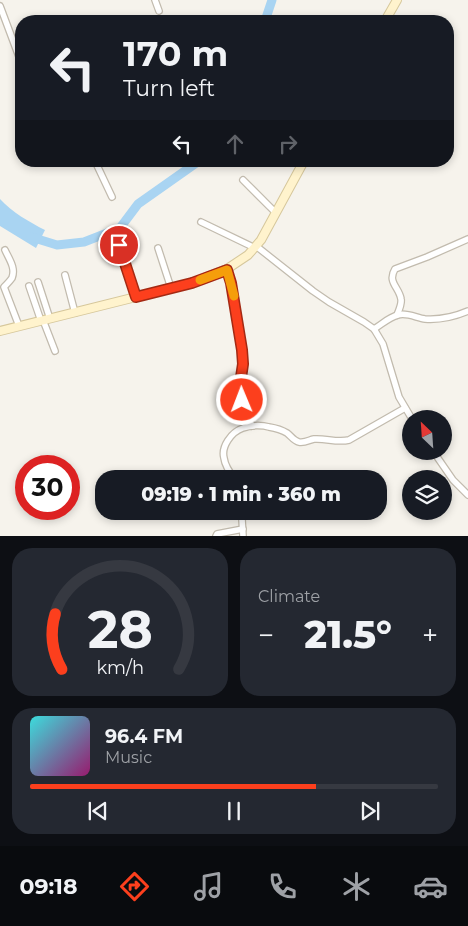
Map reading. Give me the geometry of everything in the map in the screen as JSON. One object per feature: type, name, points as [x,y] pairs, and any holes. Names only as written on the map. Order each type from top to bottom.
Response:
[{"type":"street","points":[[155,0],[159,10]]},
{"type":"street","points":[[388,15],[397,0]]},
{"type":"street","points":[[0,6],[15,46]]},
{"type":"street","points":[[98,167],[112,197]]},
{"type":"street","points":[[0,331],[171,288],[204,279],[227,270],[237,264],[256,247],[301,167]]},
{"type":"street","points":[[243,180],[276,213]]},
{"type":"street","points":[[201,222],[256,247],[323,298],[374,329],[383,344],[398,394],[405,408],[349,440],[343,441],[312,439],[306,442],[299,442],[287,433],[267,426],[242,428],[234,433],[225,445],[223,456],[228,470]]},
{"type":"street","points":[[397,315],[402,302],[393,282],[395,269],[468,239]]},
{"type":"street","points":[[119,245],[136,297]]},
{"type":"street","points":[[158,248],[171,288]]},
{"type":"street","points":[[5,250],[12,263],[13,275],[5,285],[5,290],[19,326]]},
{"type":"street","points":[[227,270],[231,283],[242,350],[243,364],[240,384],[242,400],[252,426]]},
{"type":"street","points":[[64,275],[75,313]]},
{"type":"street","points":[[38,282],[45,320]]},
{"type":"street","points":[[29,286],[45,320],[55,351]]},
{"type":"street","points":[[374,329],[401,314],[423,319],[438,319],[468,311]]},
{"type":"street","points":[[439,460],[453,480],[468,495]]},
{"type":"street","points":[[216,536],[217,534],[243,533],[242,520]]},
{"type":"water","points":[[0,199],[21,216],[45,230],[36,248],[0,226]]},
{"type":"waterway","points":[[267,15],[272,0]]},
{"type":"waterway","points":[[31,237],[57,245],[84,242],[120,228],[138,204],[190,167]]},
{"type":"slow traffic","points":[[200,280],[227,270],[234,296]]},
{"type":"route","points":[[119,245],[136,297],[192,283],[227,270],[231,283],[242,350],[243,364],[240,384],[242,400]]}]
